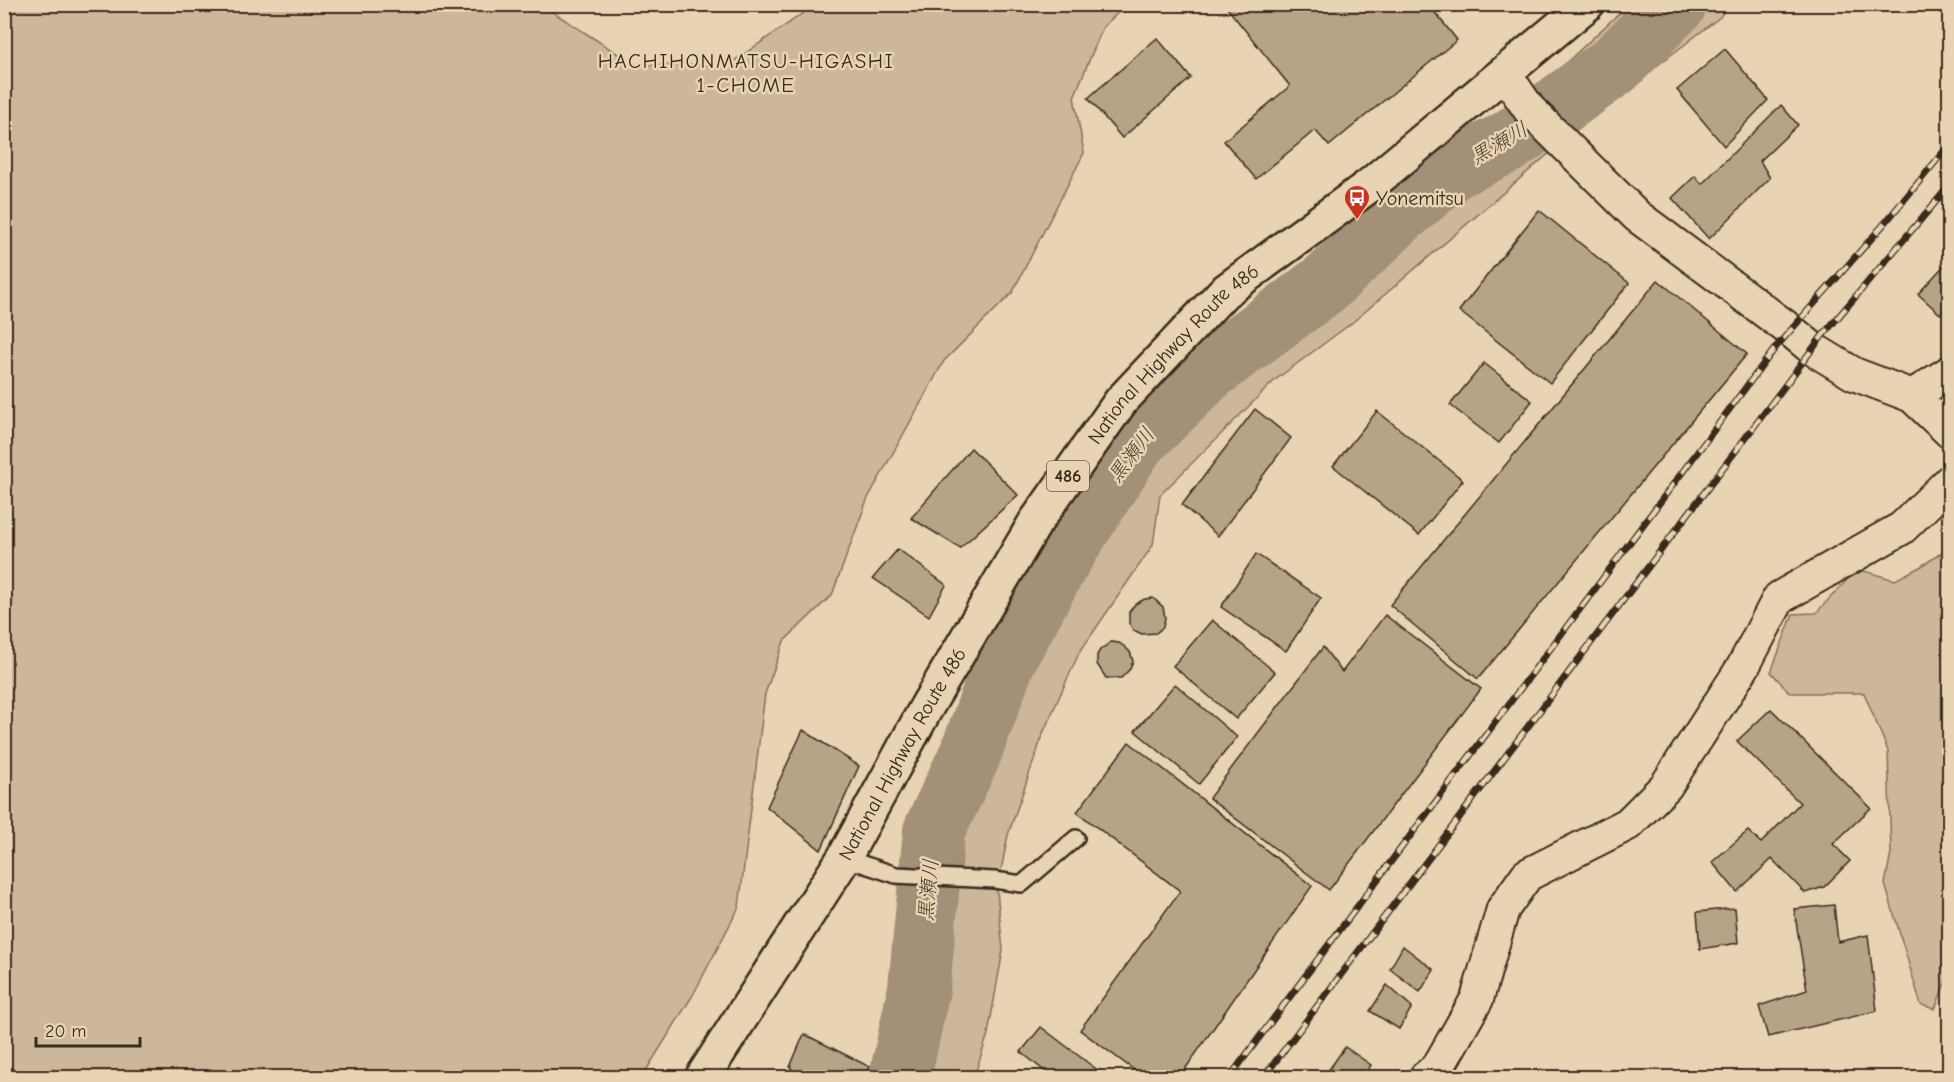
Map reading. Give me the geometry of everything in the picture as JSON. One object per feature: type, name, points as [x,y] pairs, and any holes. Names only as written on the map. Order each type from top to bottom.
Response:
[{"type":"highway","name":"National Highway Route 486","points":[[702,1077],[844,858],[926,708],[1035,523],[1121,401],[1224,292],[1370,185],[1587,4]]},
{"type":"street","points":[[1504,74],[1529,109],[1637,216],[1790,330],[1812,349],[1854,374],[1912,396],[1950,432]]},
{"type":"street","points":[[1912,396],[1950,372]]},
{"type":"street","points":[[1425,1077],[1438,1067],[1477,999],[1503,909],[1527,875],[1628,824],[1666,786],[1743,668],[1779,598],[1902,528],[1950,481]]},
{"type":"lane","points":[[844,858],[896,875],[994,880],[1022,884],[1076,838]]},
{"type":"shaded area","points":[[5,4],[542,5],[635,65],[728,65],[815,5],[1126,5],[1103,27],[1074,97],[1084,153],[1012,293],[944,361],[867,500],[832,595],[784,641],[765,694],[739,907],[693,995],[642,1077],[5,1077]]},
{"type":"shaded area","points":[[1628,5],[1728,5],[1720,17],[1595,114],[1353,322],[1275,380],[1160,495],[1153,545],[1079,653],[1044,731],[1008,835],[997,891],[1003,950],[988,1034],[974,1077],[891,1078],[906,925],[907,838],[1046,565],[1134,431],[1279,290],[1503,122]]},
{"type":"shaded area","points":[[1949,548],[1950,971],[1935,1009],[1921,1005],[1885,884],[1891,853],[1888,751],[1864,693],[1790,693],[1771,672],[1793,614],[1816,613],[1857,569],[1895,580]]},
{"type":"building","points":[[1224,4],[1428,4],[1457,40],[1329,146],[1315,130],[1256,179],[1224,141],[1290,86]]},
{"type":"building","points":[[1157,38],[1191,78],[1122,138],[1088,98]]},
{"type":"building","points":[[1725,49],[1768,100],[1724,146],[1677,90]]},
{"type":"building","points":[[1781,105],[1798,125],[1760,161],[1770,178],[1709,239],[1672,198],[1695,176],[1702,184]]},
{"type":"building","points":[[1539,210],[1629,283],[1550,383],[1459,311]]},
{"type":"building","points":[[1948,261],[1950,263],[1950,303],[1940,314],[1918,294]]},
{"type":"building","points":[[1658,280],[1747,354],[1478,679],[1390,605]]},
{"type":"building","points":[[1484,363],[1532,401],[1499,443],[1450,405]]},
{"type":"building","points":[[1255,409],[1291,438],[1218,536],[1182,505]]},
{"type":"building","points":[[1377,411],[1463,480],[1419,535],[1333,466]]},
{"type":"building","points":[[971,448],[1018,495],[960,548],[911,518]]},
{"type":"building","points":[[898,549],[946,585],[929,616],[873,578]]},
{"type":"building","points":[[1256,554],[1321,598],[1286,651],[1221,607]]},
{"type":"building","points":[[1153,598],[1163,607],[1165,618],[1163,627],[1156,633],[1142,634],[1133,630],[1129,623],[1129,612],[1135,604]]},
{"type":"building","points":[[1385,615],[1481,689],[1329,890],[1209,798],[1323,647],[1342,672]]},
{"type":"building","points":[[1212,620],[1275,672],[1236,719],[1173,666]]},
{"type":"building","points":[[1111,642],[1125,647],[1130,652],[1133,661],[1130,669],[1121,678],[1106,678],[1097,664],[1097,655],[1100,650]]},
{"type":"building","points":[[1175,684],[1237,737],[1199,784],[1135,731]]},
{"type":"building","points":[[1771,709],[1871,808],[1833,844],[1850,861],[1824,887],[1805,893],[1772,859],[1737,892],[1712,862],[1748,831],[1761,843],[1800,803],[1737,741]]},
{"type":"building","points":[[803,730],[859,766],[821,850],[767,807]]},
{"type":"building","points":[[1129,742],[1312,886],[1179,1078],[1145,1078],[1080,1030],[1180,891],[1077,812]]},
{"type":"building","points":[[1834,905],[1838,942],[1868,935],[1877,1011],[1768,1037],[1759,1006],[1807,990],[1794,909]]},
{"type":"building","points":[[1735,908],[1738,943],[1700,949],[1697,912]]},
{"type":"building","points":[[1403,946],[1434,970],[1420,992],[1390,969]]},
{"type":"building","points":[[1387,985],[1412,1007],[1399,1029],[1370,1011]]},
{"type":"building","points":[[1041,1027],[1108,1078],[1053,1078],[1021,1052]]},
{"type":"building","points":[[804,1034],[870,1067],[862,1078],[802,1078],[790,1067]]},
{"type":"building","points":[[1345,1047],[1371,1065],[1363,1078],[1323,1078]]},
{"type":"waterway","name":"黒瀬川","points":[[900,1078],[919,988],[934,831],[970,755],[1005,660],[1059,561],[1134,443],[1209,370],[1325,284],[1398,215],[1452,169],[1508,142],[1614,66],[1676,4]]},
{"type":"railway","points":[[1229,1078],[1776,347],[1885,223],[1950,144]]},
{"type":"railway","points":[[1263,1078],[1823,335],[1950,185]]},
{"type":"place","name":"Yonemitsu","points":[[1357,221]]},
{"type":"district","name":"HACHIHONMATSU-HIGASHI 1-CHOME","points":[[746,73]]}]
